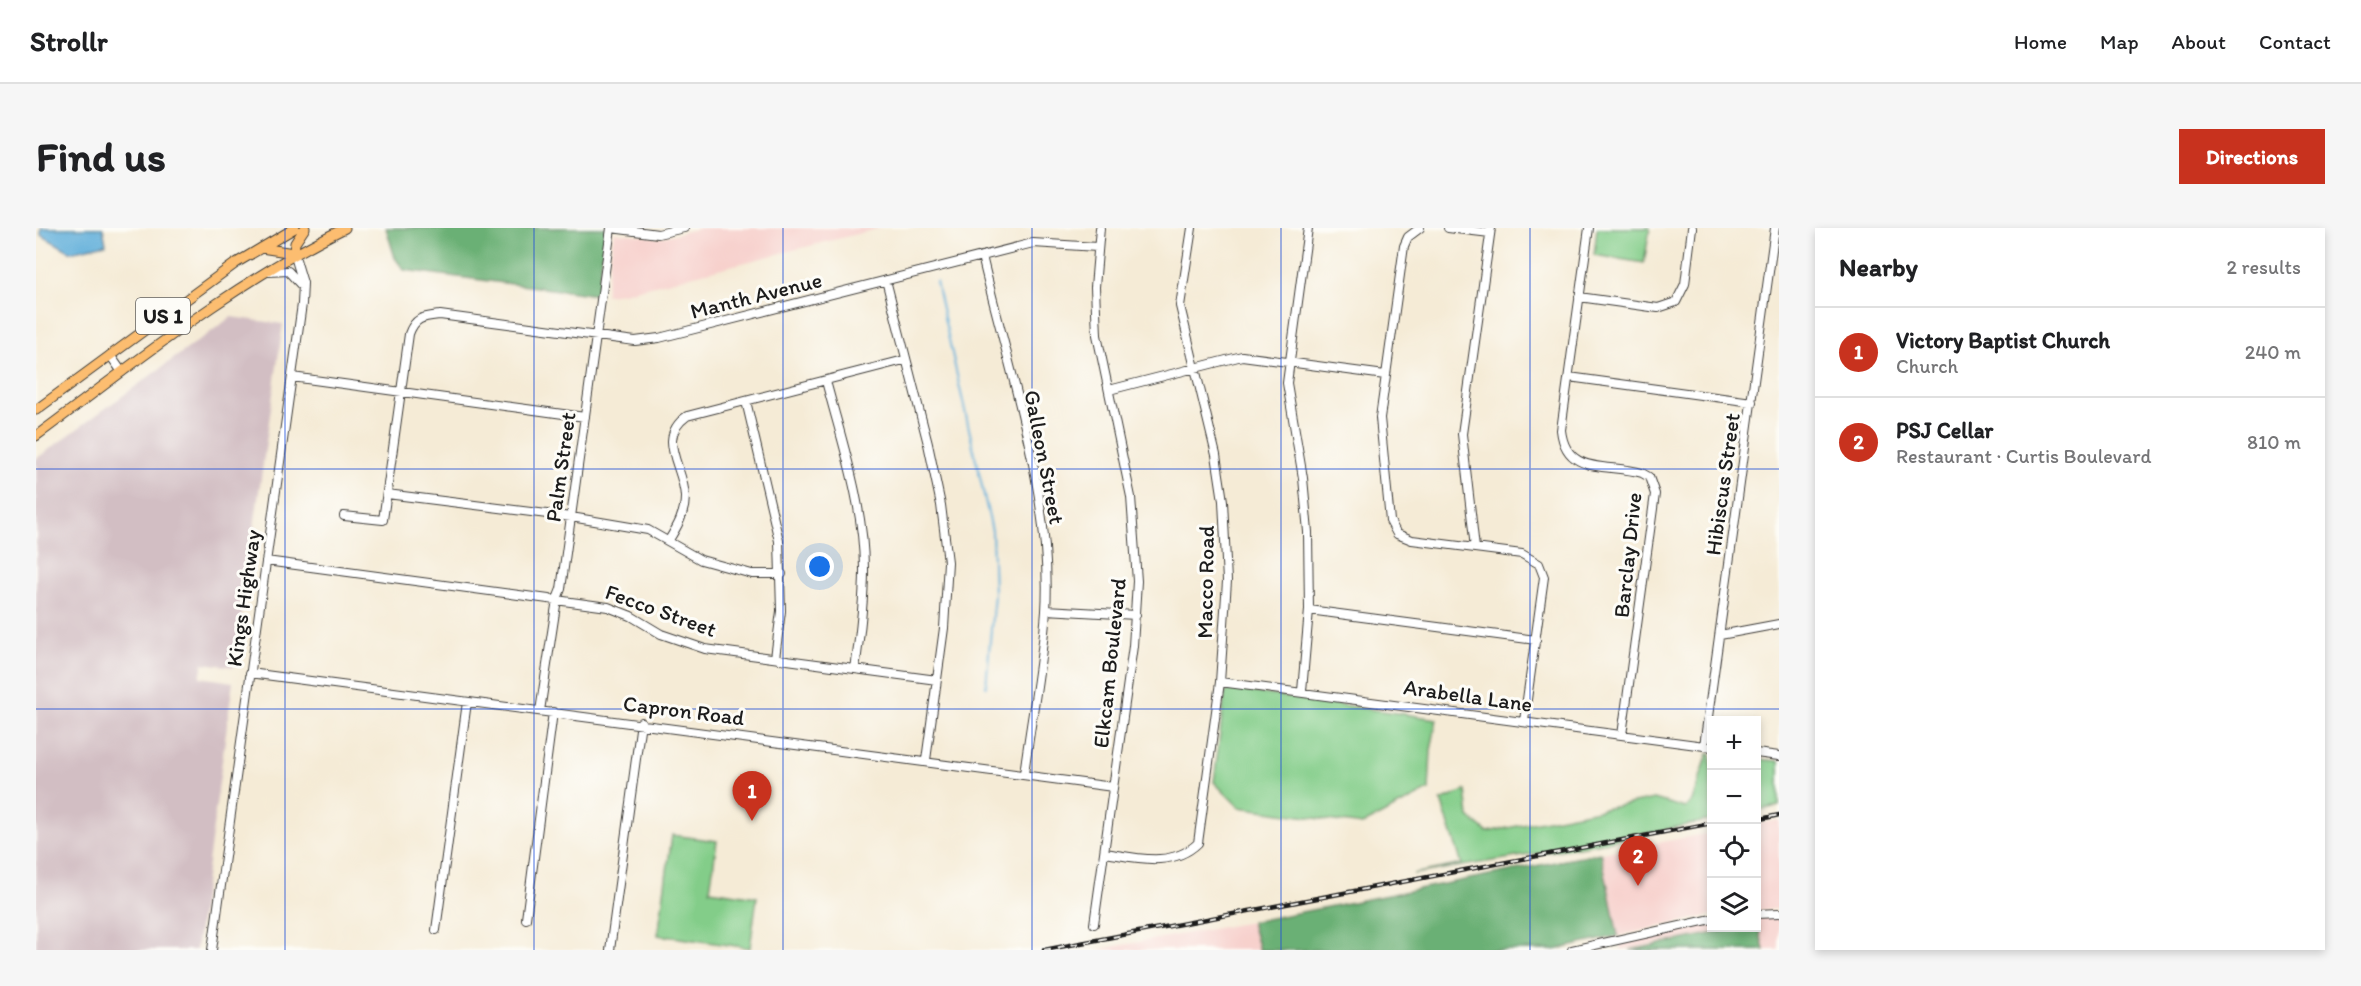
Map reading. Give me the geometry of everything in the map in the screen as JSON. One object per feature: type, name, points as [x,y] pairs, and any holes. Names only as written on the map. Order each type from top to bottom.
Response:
[{"type":"main road","name":"US 1","points":[[36,410],[258,248],[294,228]]},
{"type":"main road","points":[[258,248],[294,253],[295,243],[305,228]]},
{"type":"main road","name":"US 1","points":[[36,436],[261,273],[294,253],[345,228]]},
{"type":"street","points":[[611,228],[658,234],[684,228]]},
{"type":"street","name":"Palm Street","points":[[540,711],[557,599],[561,589],[611,228]]},
{"type":"street","name":"Elkcam Boulevard","points":[[1094,924],[1136,615],[1136,540],[1131,497],[1095,311],[1097,247],[1100,228]]},
{"type":"street","name":"Macco Road","points":[[1105,853],[1155,860],[1183,854],[1198,843],[1220,681],[1226,615],[1227,547],[1216,455],[1197,367],[1180,306],[1192,228]]},
{"type":"street","points":[[1302,690],[1309,610],[1303,478],[1287,383],[1308,228]]},
{"type":"street","points":[[1420,228],[1408,237],[1404,246],[1385,375],[1380,433],[1390,521],[1397,534],[1412,540],[1522,554],[1539,564],[1544,577],[1524,721]]},
{"type":"street","points":[[1448,228],[1490,230],[1462,434],[1475,548]]},
{"type":"street","name":"Barclay Drive","points":[[1589,228],[1561,430],[1566,451],[1581,464],[1642,473],[1649,477],[1655,494],[1622,735]]},
{"type":"street","points":[[1580,297],[1658,308],[1676,302],[1685,285],[1692,228]]},
{"type":"street","name":"Hibiscus Street","points":[[1711,716],[1720,636],[1776,228]]},
{"type":"street","name":"Manth Avenue","points":[[400,392],[409,334],[413,324],[421,317],[440,315],[635,341],[659,338],[1033,243],[1097,247]]},
{"type":"street","name":"Kings Highway","points":[[212,950],[303,287],[294,253]]},
{"type":"street","name":"Galleon Street","points":[[982,256],[1039,491],[1046,610],[1024,774]]},
{"type":"street","points":[[261,273],[288,271],[303,287]]},
{"type":"street","points":[[886,280],[941,505],[948,562],[937,680],[926,760]]},
{"type":"street","points":[[110,355],[122,372]]},
{"type":"street","points":[[1109,390],[1242,356],[1385,375]]},
{"type":"street","points":[[669,540],[678,526],[684,508],[685,494],[671,439],[673,429],[687,416],[904,360]]},
{"type":"street","points":[[292,377],[585,417]]},
{"type":"street","points":[[1569,377],[1752,402]]},
{"type":"street","points":[[826,381],[861,525],[864,578],[855,669]]},
{"type":"street","points":[[344,516],[383,520],[400,392]]},
{"type":"street","points":[[746,401],[774,519],[782,574],[781,611],[774,658]]},
{"type":"street","points":[[387,494],[571,517],[648,530],[701,560],[752,574],[782,574]]},
{"type":"street","name":"Fecco Street","points":[[266,561],[608,607],[631,615],[661,634],[705,649],[937,680]]},
{"type":"street","points":[[1046,610],[1136,615]]},
{"type":"street","points":[[1309,610],[1536,640]]},
{"type":"street","points":[[1720,636],[1779,624]]},
{"type":"street","name":"Capron Road","points":[[250,673],[926,760],[1113,787]]},
{"type":"street","name":"Arabella Lane","points":[[1220,681],[1302,690],[1707,746]]},
{"type":"street","points":[[436,930],[467,702]]},
{"type":"street","points":[[526,919],[553,712]]},
{"type":"street","points":[[610,950],[641,723]]},
{"type":"street","points":[[1761,754],[1779,756]]},
{"type":"street","points":[[1761,914],[1779,913]]},
{"type":"street","points":[[1572,950],[1707,920]]},
{"type":"shaded area","points":[[700,228],[881,228],[623,293],[605,295],[614,232],[659,238]]},
{"type":"shaded area","points":[[231,317],[283,324],[234,667],[203,663],[200,677],[233,682],[196,950],[36,950],[36,459]]},
{"type":"shaded area","points":[[1779,820],[1779,909],[1761,910],[1761,823]]},
{"type":"shaded area","points":[[1707,834],[1707,916],[1618,936],[1601,853]]},
{"type":"shaded area","points":[[1779,916],[1779,950],[1764,950],[1760,932],[1761,918]]},
{"type":"shaded area","points":[[1251,922],[1259,950],[1094,950]]},
{"type":"shaded area","points":[[1707,924],[1707,932],[1718,932],[1621,950],[1620,943]]},
{"type":"green space","points":[[386,228],[606,228],[597,295],[404,270],[395,258]]},
{"type":"green space","points":[[1597,228],[1650,228],[1644,263],[1594,255]]},
{"type":"green space","points":[[1231,689],[1437,719],[1431,750],[1429,790],[1362,825],[1239,807],[1214,782],[1225,693]]},
{"type":"green space","points":[[1707,757],[1707,821],[1596,844],[1413,874],[1462,864],[1441,801],[1466,790],[1469,817],[1487,832],[1654,799],[1685,808],[1692,801]]},
{"type":"green space","points":[[1761,759],[1779,761],[1779,806],[1761,809]]},
{"type":"green space","points":[[672,835],[717,841],[710,890],[757,897],[750,948],[658,935]]},
{"type":"green space","points":[[1601,853],[1618,936],[1554,950],[1259,950],[1251,922]]},
{"type":"green space","points":[[1720,932],[1760,932],[1764,950],[1630,950]]},
{"type":"water","points":[[41,228],[103,228],[106,244],[71,252],[41,235]]},
{"type":"waterway","points":[[936,282],[992,531],[994,594],[986,687]]},
{"type":"railway","points":[[1761,819],[1779,815]]},
{"type":"railway","points":[[1044,950],[1707,824]]},
{"type":"place","name":"Victory Baptist Church","points":[[752,821]]},
{"type":"place","name":"PSJ Cellar","points":[[1638,886]]}]
